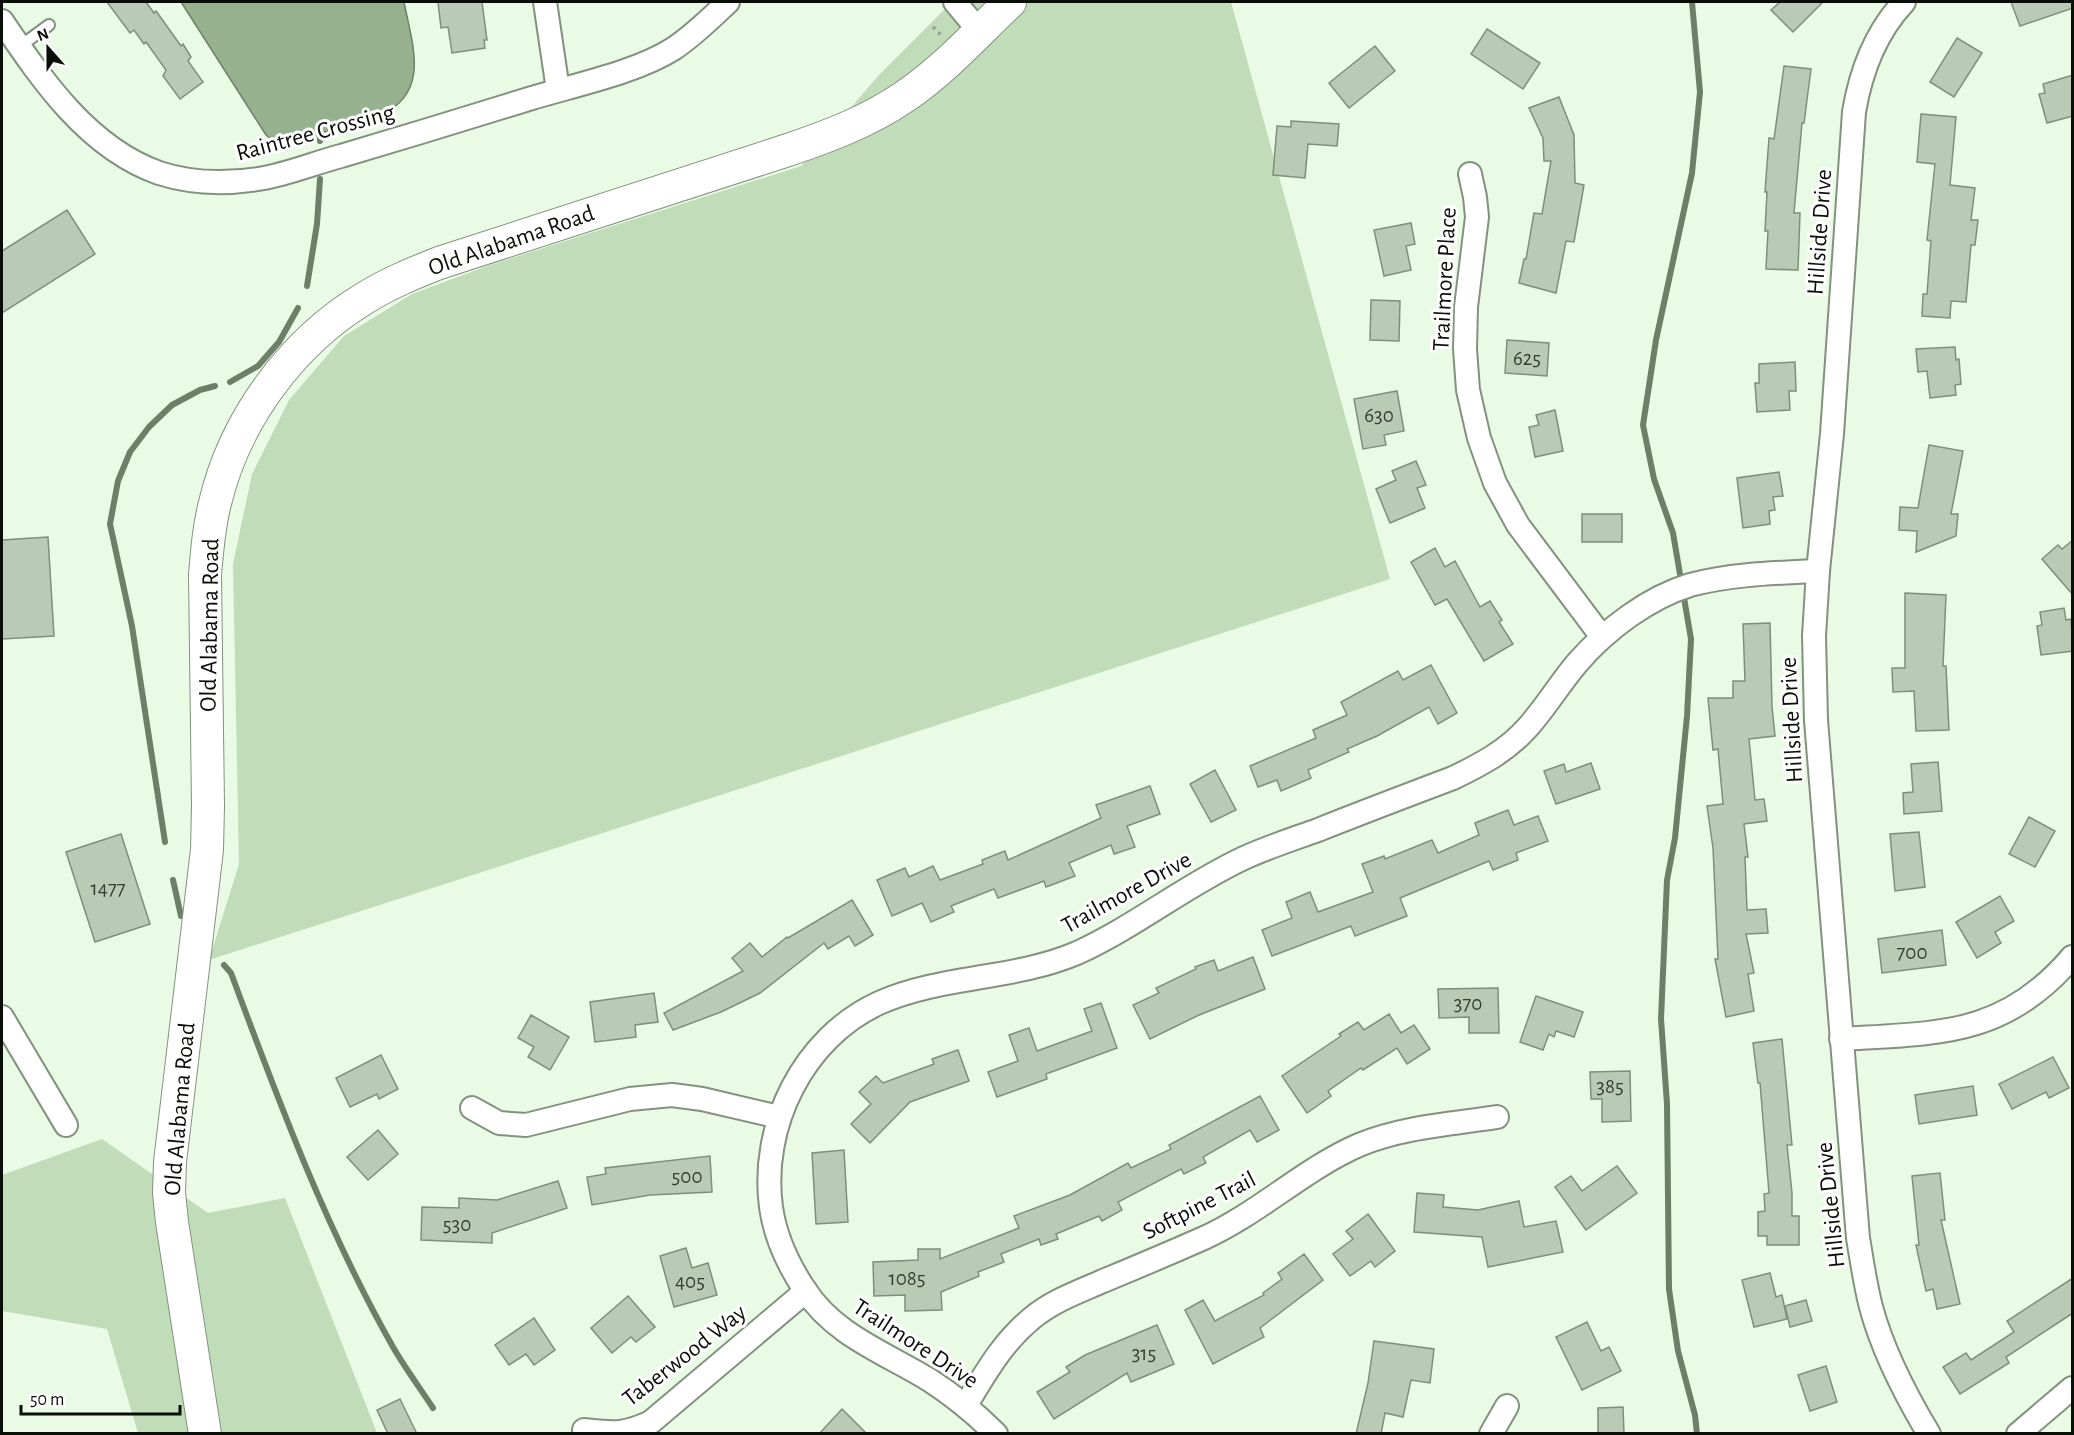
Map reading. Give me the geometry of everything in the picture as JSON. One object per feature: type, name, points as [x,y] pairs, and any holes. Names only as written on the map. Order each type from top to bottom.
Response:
[{"type":"street","points":[[544,2],[558,90]]},
{"type":"street","name":"Raintree Crossing","points":[[2,21],[43,80],[72,114],[102,140],[132,160],[160,173],[224,183],[260,179],[639,65],[673,49],[728,2]]},
{"type":"street","points":[[955,2],[979,31]]},
{"type":"street","name":"Old Alabama Road","points":[[205,1434],[172,1222],[169,1193],[170,1162],[207,850],[205,575],[208,537],[215,501],[229,459],[247,422],[272,383],[299,350],[330,322],[364,298],[400,279],[469,252],[788,150],[870,117],[906,96],[938,70],[1010,2]]},
{"type":"street","name":"Hillside Drive","points":[[1904,2],[1881,32],[1868,58],[1859,83],[1854,112],[1832,434],[1814,636],[1816,720],[1858,1238],[1871,1307],[1886,1351],[1909,1401],[1929,1434]]},
{"type":"street","name":"Trailmore Place","points":[[1470,174],[1477,218],[1466,307],[1465,349],[1468,390],[1479,438],[1495,483],[1518,525],[1602,637]]},
{"type":"street","name":"Trailmore Drive","points":[[996,1434],[966,1405],[930,1380],[851,1337],[826,1315],[806,1291],[783,1251],[771,1208],[770,1161],[779,1116],[795,1081],[817,1051],[846,1023],[878,1004],[916,990],[1028,968],[1073,954],[1108,938],[1207,877],[1247,856],[1453,778],[1483,764],[1508,747],[1528,728],[1578,662],[1602,637],[1640,608],[1690,585],[1752,574],[1818,571]]},
{"type":"street","points":[[1841,1039],[1940,1033],[1984,1022],[2010,1010],[2037,993],[2073,957]]},
{"type":"street","points":[[2,1017],[66,1125]]},
{"type":"street","points":[[472,1108],[500,1123],[526,1125],[630,1099],[672,1095],[702,1099],[779,1116]]},
{"type":"street","name":"Softpine Trail","points":[[966,1405],[992,1362],[1008,1341],[1032,1318],[1059,1300],[1206,1237],[1251,1212],[1330,1160],[1360,1144],[1404,1131],[1497,1117]]},
{"type":"street","name":"Taberwood Way","points":[[585,1430],[618,1433],[635,1430],[651,1422],[806,1291]]},
{"type":"street","points":[[2018,1434],[2073,1388]]},
{"type":"street","points":[[1491,1434],[1507,1406]]},
{"type":"lane","points":[[19,47],[49,25]]},
{"type":"shaded area","points":[[181,2],[404,2],[411,34],[414,66],[407,94],[397,105],[381,115],[285,144],[276,143],[266,135]]},
{"type":"shaded area","points":[[963,2],[1231,2],[1390,579],[209,960],[239,864],[233,564],[252,474],[289,400],[344,336],[412,294],[490,265],[801,166],[878,76],[946,8]]},
{"type":"shaded area","points":[[102,1139],[208,1213],[285,1198],[377,1433],[138,1433],[107,1329],[2,1311],[2,1175]]},
{"type":"building","points":[[107,2],[146,2],[154,13],[156,11],[181,46],[183,44],[191,57],[188,61],[203,82],[180,99],[163,76],[166,70],[146,42],[144,44],[134,30],[130,33]]},
{"type":"building","points":[[438,2],[482,2],[487,40],[484,40],[485,48],[452,53],[448,27],[441,28]]},
{"type":"building","points":[[1780,2],[1823,2],[1793,32],[1771,10]]},
{"type":"building","points":[[2011,2],[2073,2],[2073,8],[2020,26]]},
{"type":"building","points":[[1487,29],[1540,63],[1523,89],[1471,54]]},
{"type":"building","points":[[1957,38],[1982,53],[1954,97],[1930,82]]},
{"type":"building","points":[[1375,46],[1395,71],[1349,108],[1329,83]]},
{"type":"building","points":[[1784,66],[1811,69],[1804,123],[1802,123],[1794,213],[1800,213],[1798,270],[1766,269],[1768,231],[1765,231],[1767,192],[1765,192],[1769,138],[1774,139]]},
{"type":"building","points":[[2073,75],[2073,116],[2047,123],[2039,94],[2045,93],[2043,84]]},
{"type":"building","points":[[1559,97],[1574,135],[1575,183],[1584,185],[1574,242],[1566,241],[1556,293],[1519,283],[1524,259],[1526,259],[1534,213],[1542,214],[1551,161],[1544,161],[1543,138],[1529,108]]},
{"type":"building","points":[[1921,114],[1956,117],[1950,185],[1975,188],[1971,220],[1978,220],[1975,245],[1971,245],[1966,302],[1951,301],[1950,318],[1922,316],[1923,294],[1927,294],[1931,241],[1927,240],[1935,164],[1917,162]]},
{"type":"building","points":[[1291,121],[1339,124],[1337,146],[1308,144],[1305,178],[1273,175],[1277,126],[1291,127]]},
{"type":"building","points":[[67,210],[95,254],[2,313],[2,251]]},
{"type":"building","points":[[1411,223],[1415,244],[1406,246],[1411,270],[1384,276],[1374,230]]},
{"type":"building","points":[[1371,300],[1400,301],[1399,341],[1370,340]]},
{"type":"building","points":[[1507,340],[1549,343],[1547,376],[1505,373]]},
{"type":"building","points":[[1955,347],[1956,360],[1959,359],[1961,384],[1955,385],[1956,395],[1930,398],[1927,371],[1918,372],[1916,349]]},
{"type":"building","points":[[1795,362],[1796,391],[1789,391],[1790,410],[1757,412],[1755,383],[1759,383],[1759,364]]},
{"type":"building","points":[[1397,391],[1404,431],[1384,435],[1386,445],[1363,449],[1354,399]]},
{"type":"building","points":[[1555,410],[1563,451],[1535,457],[1529,427],[1539,425],[1536,415]]},
{"type":"building","points":[[1929,445],[1963,451],[1951,514],[1958,514],[1956,536],[1916,552],[1917,531],[1899,530],[1900,507],[1918,508]]},
{"type":"building","points":[[1416,461],[1426,485],[1417,488],[1425,508],[1390,523],[1376,489],[1396,480],[1392,471]]},
{"type":"building","points":[[1779,472],[1783,496],[1773,497],[1775,510],[1769,511],[1770,524],[1743,528],[1737,478]]},
{"type":"building","points":[[1582,514],[1622,514],[1622,542],[1582,542]]},
{"type":"building","points":[[48,537],[54,636],[2,639],[2,540]]},
{"type":"building","points":[[2073,540],[2073,595],[2042,559],[2058,545],[2062,549]]},
{"type":"building","points":[[1435,548],[1445,567],[1455,561],[1480,607],[1490,601],[1502,620],[1499,622],[1513,644],[1484,661],[1447,599],[1435,605],[1411,562]]},
{"type":"building","points":[[1905,593],[1946,595],[1943,666],[1946,666],[1949,730],[1916,731],[1914,691],[1893,692],[1892,668],[1905,668]]},
{"type":"building","points":[[2064,608],[2066,620],[2071,619],[2073,651],[2041,655],[2037,626],[2042,625],[2040,612]]},
{"type":"building","points":[[1770,623],[1775,736],[1749,739],[1755,800],[1764,799],[1767,821],[1744,824],[1748,857],[1745,857],[1747,910],[1766,909],[1768,933],[1746,934],[1754,973],[1748,974],[1754,1011],[1726,1017],[1715,959],[1718,959],[1713,848],[1707,806],[1723,804],[1718,749],[1713,750],[1708,698],[1733,698],[1733,681],[1745,681],[1743,624]]},
{"type":"building","points":[[1431,665],[1457,713],[1438,724],[1429,707],[1377,736],[1347,749],[1349,752],[1308,770],[1311,778],[1281,791],[1277,780],[1258,787],[1250,766],[1316,738],[1313,730],[1347,715],[1341,702],[1398,671],[1403,680]]},
{"type":"building","points":[[1938,762],[1942,811],[1904,814],[1903,793],[1913,792],[1911,764]]},
{"type":"building","points":[[1591,763],[1600,789],[1556,804],[1544,771],[1564,764],[1566,772]]},
{"type":"building","points":[[1215,770],[1236,810],[1211,822],[1190,784]]},
{"type":"building","points":[[1150,786],[1160,814],[1127,826],[1135,847],[1114,854],[1111,845],[1069,863],[1075,876],[1046,887],[1044,881],[998,898],[994,889],[951,906],[954,912],[931,922],[922,903],[892,916],[877,880],[905,868],[909,877],[933,866],[940,880],[983,864],[982,860],[1005,851],[1008,860],[1101,818],[1096,805]]},
{"type":"building","points":[[1508,810],[1514,825],[1538,816],[1548,841],[1516,853],[1518,860],[1493,870],[1489,861],[1400,898],[1407,916],[1355,936],[1351,926],[1272,956],[1262,930],[1292,918],[1286,902],[1310,892],[1318,912],[1373,892],[1362,864],[1384,856],[1385,859],[1432,840],[1438,853],[1479,835],[1475,823]]},
{"type":"building","points":[[2029,817],[2055,831],[2035,867],[2009,854]]},
{"type":"building","points":[[1919,832],[1925,887],[1895,891],[1890,834]]},
{"type":"building","points":[[121,834],[150,924],[95,942],[66,852]]},
{"type":"building","points":[[2000,896],[2014,921],[1995,932],[2001,943],[1977,958],[1956,922]]},
{"type":"building","points":[[852,900],[873,935],[855,946],[849,936],[828,949],[824,943],[760,993],[721,1012],[673,1030],[664,1013],[743,971],[732,958],[750,943],[762,957],[787,937]]},
{"type":"building","points":[[1942,930],[1946,965],[1882,973],[1878,939]]},
{"type":"building","points":[[1253,957],[1265,989],[1199,1015],[1150,1039],[1133,1005],[1159,993],[1156,988],[1196,969],[1195,967],[1214,960],[1218,971]]},
{"type":"building","points":[[1498,988],[1499,1033],[1469,1033],[1469,1017],[1439,1018],[1438,989]]},
{"type":"building","points":[[654,993],[658,1022],[635,1025],[636,1037],[595,1042],[590,1002]]},
{"type":"building","points":[[1536,996],[1583,1012],[1574,1037],[1556,1031],[1554,1037],[1549,1034],[1543,1050],[1520,1042]]},
{"type":"building","points":[[1101,1003],[1117,1048],[1046,1074],[1047,1079],[997,1097],[988,1072],[1018,1061],[1009,1035],[1029,1028],[1037,1051],[1092,1031],[1084,1009]]},
{"type":"building","points":[[1389,1014],[1401,1033],[1414,1025],[1430,1049],[1407,1064],[1397,1048],[1363,1070],[1361,1068],[1328,1091],[1331,1096],[1307,1113],[1282,1076],[1358,1022],[1364,1030]]},
{"type":"building","points":[[531,1015],[569,1037],[550,1070],[528,1057],[534,1047],[518,1038]]},
{"type":"building","points":[[1782,1039],[1792,1145],[1787,1145],[1792,1216],[1799,1216],[1799,1245],[1767,1245],[1767,1236],[1758,1236],[1758,1212],[1765,1211],[1764,1194],[1769,1193],[1760,1083],[1758,1083],[1753,1043]]},
{"type":"building","points":[[958,1050],[969,1081],[910,1102],[870,1143],[851,1124],[871,1104],[859,1092],[876,1076],[883,1083],[934,1064],[932,1059]]},
{"type":"building","points":[[381,1055],[398,1089],[379,1099],[377,1094],[350,1107],[336,1078]]},
{"type":"building","points":[[2053,1057],[2069,1088],[2049,1098],[2046,1092],[2012,1109],[1999,1084]]},
{"type":"building","points":[[1630,1071],[1631,1121],[1602,1122],[1602,1099],[1591,1099],[1590,1072]]},
{"type":"building","points":[[1973,1086],[1977,1115],[1919,1124],[1915,1095]]},
{"type":"building","points":[[1260,1096],[1279,1130],[1257,1142],[1250,1130],[1203,1157],[1206,1163],[1184,1174],[1181,1169],[1118,1202],[1122,1210],[1102,1221],[1099,1216],[1056,1234],[1058,1239],[1041,1245],[1039,1239],[1001,1254],[1004,1262],[978,1272],[979,1276],[941,1292],[942,1310],[905,1311],[905,1295],[874,1296],[873,1262],[918,1260],[918,1249],[940,1249],[940,1259],[1019,1228],[1014,1216],[1070,1195],[1128,1163],[1131,1168],[1171,1149],[1169,1145]]},
{"type":"building","points":[[378,1130],[398,1154],[368,1180],[347,1157]]},
{"type":"building","points":[[844,1150],[848,1222],[816,1224],[812,1153]]},
{"type":"building","points":[[710,1156],[712,1192],[650,1195],[592,1205],[587,1177],[606,1174],[605,1168]]},
{"type":"building","points":[[1617,1166],[1637,1193],[1586,1230],[1555,1187],[1571,1176],[1582,1191]]},
{"type":"building","points":[[1940,1173],[1945,1220],[1941,1220],[1960,1304],[1937,1309],[1933,1289],[1926,1291],[1916,1245],[1919,1245],[1912,1176]]},
{"type":"building","points":[[558,1181],[567,1208],[492,1233],[492,1243],[421,1240],[422,1207],[459,1208],[459,1198],[497,1200]]},
{"type":"building","points":[[1417,1193],[1444,1195],[1443,1207],[1478,1210],[1519,1201],[1524,1227],[1556,1221],[1563,1252],[1488,1267],[1482,1237],[1414,1232]]},
{"type":"building","points":[[1368,1214],[1395,1251],[1375,1267],[1371,1261],[1350,1276],[1333,1254],[1353,1239],[1346,1231]]},
{"type":"building","points":[[686,1248],[692,1268],[708,1263],[717,1295],[674,1307],[660,1256]]},
{"type":"building","points":[[1304,1254],[1323,1280],[1260,1328],[1264,1337],[1213,1364],[1185,1310],[1203,1300],[1215,1321],[1264,1295],[1263,1293],[1282,1279],[1278,1273]]},
{"type":"building","points":[[1770,1273],[1776,1297],[1782,1295],[1787,1319],[1754,1327],[1742,1280]]},
{"type":"building","points":[[2073,1278],[2073,1313],[2006,1357],[2009,1363],[1960,1394],[1943,1367],[1966,1353],[1971,1360],[2014,1332],[2007,1321]]},
{"type":"building","points":[[628,1296],[655,1327],[636,1342],[631,1337],[612,1353],[591,1328]]},
{"type":"building","points":[[1806,1300],[1812,1321],[1790,1327],[1785,1306]]},
{"type":"building","points":[[534,1318],[555,1350],[534,1365],[526,1354],[509,1365],[495,1345]]},
{"type":"building","points":[[1587,1322],[1601,1351],[1609,1347],[1621,1371],[1582,1390],[1556,1337]]},
{"type":"building","points":[[1157,1325],[1174,1364],[1131,1382],[1127,1373],[1054,1419],[1037,1392],[1070,1372],[1066,1367],[1085,1355]]},
{"type":"building","points":[[1374,1341],[1434,1349],[1430,1383],[1411,1380],[1403,1417],[1385,1413],[1381,1434],[1356,1434],[1368,1383]]},
{"type":"building","points":[[1826,1366],[1837,1402],[1810,1411],[1798,1375]]},
{"type":"building","points":[[400,1399],[417,1434],[388,1434],[377,1410]]},
{"type":"building","points":[[1623,1407],[1624,1434],[1598,1434],[1598,1408]]},
{"type":"building","points":[[842,1409],[867,1434],[819,1434]]},
{"type":"waterway","points":[[1692,2],[1700,92],[1692,173],[1656,340],[1643,425],[1654,479],[1673,533],[1691,639],[1687,716],[1675,838],[1667,880],[1661,1019],[1667,1104],[1669,1289],[1678,1351],[1695,1415],[1697,1434]]},
{"type":"waterway","points":[[319,134],[320,141]]},
{"type":"waterway","points":[[307,286],[317,224],[320,179]]},
{"type":"waterway","points":[[230,382],[258,366],[279,342],[298,308]]},
{"type":"waterway","points":[[165,842],[132,626],[110,524],[118,481],[130,452],[149,427],[172,405],[200,390],[215,386]]},
{"type":"waterway","points":[[173,880],[181,916]]},
{"type":"waterway","points":[[224,965],[231,973],[304,1163],[346,1257],[393,1347],[433,1408]]}]
